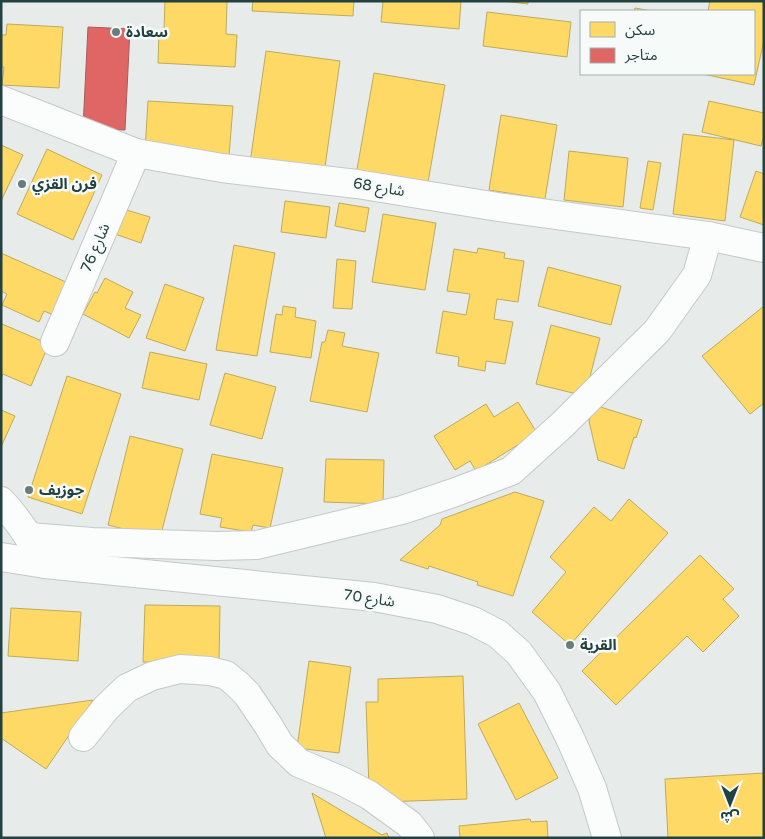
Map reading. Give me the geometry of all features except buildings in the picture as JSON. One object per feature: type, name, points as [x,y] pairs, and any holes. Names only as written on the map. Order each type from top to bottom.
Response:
[{"type":"street","name":"شارع 68","points":[[1,100],[136,153],[222,168],[357,184],[498,207],[708,236],[764,248]]},
{"type":"street","name":"شارع 76","points":[[55,342],[136,153]]},
{"type":"street","points":[[29,536],[92,542],[217,546],[257,545],[402,510],[510,471],[563,424],[657,331],[697,275],[708,236]]},
{"type":"street","points":[[1,501],[29,536],[45,564]]},
{"type":"street","name":"شارع 70","points":[[1,557],[45,564],[374,597],[437,609],[473,621],[498,634],[519,653],[548,692],[592,788],[608,838]]},
{"type":"street","points":[[83,737],[106,708],[127,688],[152,676],[180,669],[210,671],[226,675],[247,694],[280,745],[298,763],[369,795],[409,824],[420,838]]},
{"type":"place","name":"سعادة","points":[[116,32]]},
{"type":"place","name":"فرن القزي","points":[[22,184]]},
{"type":"place","name":"جوزيف","points":[[29,490]]},
{"type":"place","name":"القرية","points":[[570,645]]}]
